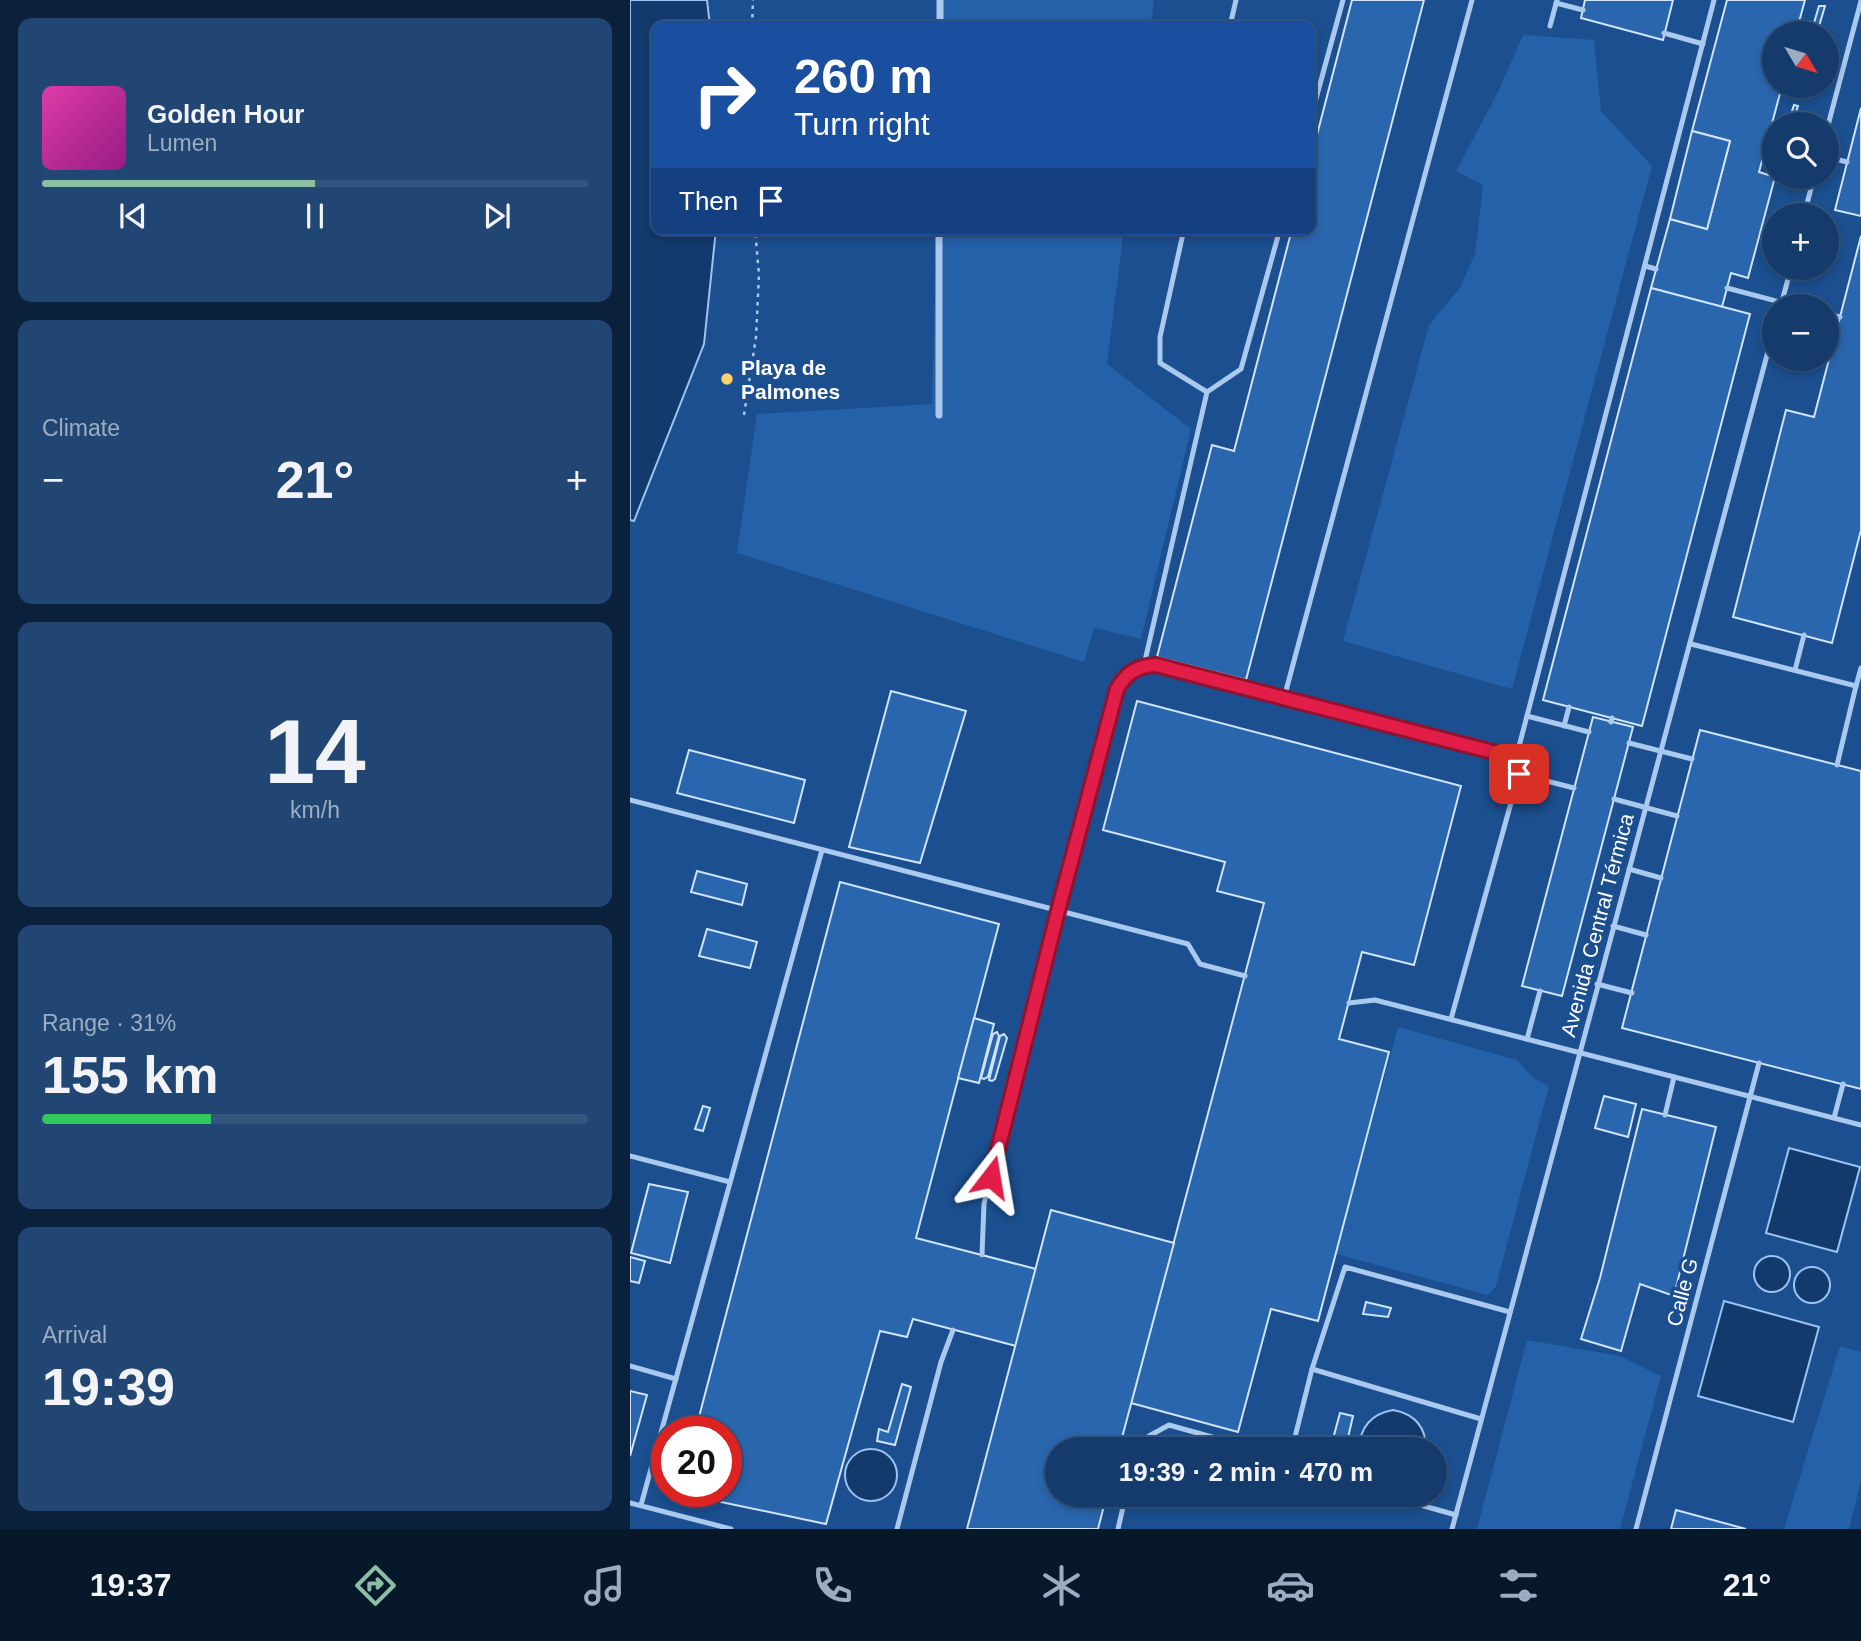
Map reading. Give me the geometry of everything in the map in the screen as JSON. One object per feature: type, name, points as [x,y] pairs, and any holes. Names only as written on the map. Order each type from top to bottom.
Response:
[{"type":"street","points":[[940,0],[940,21]]},
{"type":"street","points":[[939,235],[939,415]]},
{"type":"lane","points":[[1231,21],[1236,0]]},
{"type":"lane","points":[[1316,99],[1343,0]]},
{"type":"lane","points":[[1284,698],[1472,0]]},
{"type":"lane","points":[[1451,1020],[1519,774],[1516,758],[1714,0]]},
{"type":"lane","points":[[1550,26],[1557,1],[1583,10]]},
{"type":"lane","points":[[1832,112],[1861,1]]},
{"type":"lane","points":[[1664,33],[1703,44]]},
{"type":"lane","points":[[1839,160],[1847,162]]},
{"type":"lane","points":[[1183,235],[1160,337],[1160,363],[1207,392]]},
{"type":"lane","points":[[1144,665],[1207,392],[1241,369],[1278,235]]},
{"type":"lane","points":[[1645,266],[1656,269]]},
{"type":"lane","points":[[1727,288],[1762,299]]},
{"type":"lane","name":"Avenida Central Térmica","points":[[1452,1529],[1763,371]]},
{"type":"lane","points":[[1795,670],[1804,635]]},
{"type":"lane","points":[[1691,644],[1856,686]]},
{"type":"lane","points":[[982,1255],[984,1204],[1058,911],[1117,689],[1123,678],[1144,665],[1156,665],[1516,758]]},
{"type":"lane","points":[[1838,765],[1861,668]]},
{"type":"lane","points":[[1564,726],[1569,707]]},
{"type":"lane","points":[[1527,716],[1589,732]]},
{"type":"lane","points":[[1629,743],[1692,759]]},
{"type":"lane","points":[[1519,774],[1574,788]]},
{"type":"lane","points":[[1614,799],[1677,816]]},
{"type":"lane","points":[[630,800],[1188,944],[1200,964],[1245,976]]},
{"type":"lane","points":[[640,1505],[822,849]]},
{"type":"lane","points":[[1629,869],[1661,878]]},
{"type":"lane","points":[[1613,926],[1646,935]]},
{"type":"lane","points":[[1597,984],[1632,993]]},
{"type":"lane","points":[[1527,1039],[1540,991]]},
{"type":"lane","points":[[1349,1003],[1375,1000],[1861,1125]]},
{"type":"lane","name":"Calle G","points":[[1636,1529],[1759,1063]]},
{"type":"lane","points":[[1665,1115],[1674,1077]]},
{"type":"lane","points":[[1833,1118],[1843,1084]]},
{"type":"lane","points":[[630,1156],[730,1182]]},
{"type":"lane","points":[[1295,1437],[1311,1369],[1345,1267],[1510,1312]]},
{"type":"lane","points":[[897,1529],[941,1362],[953,1330]]},
{"type":"lane","points":[[630,1366],[676,1378]]},
{"type":"lane","points":[[1311,1369],[1481,1419]]},
{"type":"lane","points":[[1148,1437],[1169,1425],[1212,1437]]},
{"type":"lane","points":[[630,1503],[731,1529]]},
{"type":"lane","points":[[1118,1529],[1123,1507]]},
{"type":"lane","points":[[1427,1507],[1456,1515]]},
{"type":"path","points":[[752,21],[753,0]]},
{"type":"path","points":[[744,415],[757,337],[759,275],[756,235]]},
{"type":"shaded area","points":[[630,0],[707,0],[709,21],[651,21],[651,235],[715,235],[704,344],[634,521],[630,520]]},
{"type":"shaded area","points":[[940,0],[1154,0],[1152,21],[940,21]]},
{"type":"shaded area","points":[[1523,35],[1594,40],[1601,111],[1652,166],[1512,689],[1343,641],[1429,325],[1460,288],[1475,254],[1483,185],[1456,171],[1498,92]]},
{"type":"shaded area","points":[[937,235],[1123,235],[1107,364],[1191,429],[1141,639],[1094,628],[1084,662],[737,553],[757,414],[932,404]]},
{"type":"shaded area","points":[[1398,1027],[1517,1060],[1533,1078],[1549,1086],[1496,1286],[1488,1295],[1336,1254]]},
{"type":"shaded area","points":[[1789,1148],[1860,1167],[1837,1252],[1766,1233]]},
{"type":"shaded area","points":[[1772,1256],[1784,1262],[1790,1274],[1784,1286],[1772,1292],[1760,1286],[1754,1274],[1760,1262]]},
{"type":"shaded area","points":[[1812,1267],[1825,1272],[1830,1285],[1825,1298],[1812,1303],[1799,1298],[1794,1285],[1799,1272]]},
{"type":"shaded area","points":[[1724,1301],[1819,1327],[1793,1422],[1698,1396]]},
{"type":"shaded area","points":[[1527,1340],[1620,1356],[1661,1376],[1620,1529],[1477,1529]]},
{"type":"shaded area","points":[[1840,1346],[1861,1352],[1861,1480],[1849,1529],[1784,1529]]},
{"type":"shaded area","points":[[1393,1410],[1413,1418],[1424,1437],[1361,1437],[1368,1423]]},
{"type":"shaded area","points":[[871,1449],[881,1451],[889,1457],[895,1465],[895,1485],[889,1493],[881,1499],[871,1501],[861,1499],[853,1493],[847,1485],[845,1475],[847,1465],[853,1457],[861,1451]]},
{"type":"building","points":[[1352,0],[1424,0],[1246,680],[1157,657],[1212,445],[1234,451],[1290,235],[1316,235],[1316,139]]},
{"type":"building","points":[[1585,0],[1673,0],[1663,40],[1581,18]]},
{"type":"building","points":[[1727,0],[1805,0],[1799,21],[1762,21],[1762,98],[1779,98],[1775,112],[1762,112],[1762,161],[1759,172],[1762,173],[1762,189],[1772,189],[1768,203],[1762,203],[1762,226],[1748,278],[1731,273],[1722,307],[1651,288],[1670,219],[1707,229],[1730,141],[1692,131]]},
{"type":"building","points":[[1819,6],[1825,6],[1821,21],[1815,21]]},
{"type":"building","points":[[1861,108],[1861,216],[1839,211],[1839,203],[1837,203]]},
{"type":"building","points":[[1692,131],[1730,141],[1707,229],[1670,219]]},
{"type":"building","points":[[1861,236],[1861,530],[1832,643],[1733,617],[1786,410],[1814,417],[1826,371],[1839,371],[1839,321]]},
{"type":"building","points":[[1651,288],[1750,314],[1642,726],[1543,700]]},
{"type":"building","points":[[891,691],[966,711],[920,863],[849,847]]},
{"type":"building","points":[[1137,701],[1461,786],[1414,965],[1362,952],[1339,1039],[1389,1052],[1318,1321],[1271,1309],[1238,1432],[1131,1403],[1264,903],[1217,891],[1225,862],[1103,830]]},
{"type":"building","points":[[1593,717],[1633,727],[1562,996],[1522,986]]},
{"type":"building","points":[[1700,730],[1861,771],[1861,1089],[1622,1028]]},
{"type":"building","points":[[689,750],[805,780],[794,823],[677,793]]},
{"type":"building","points":[[697,871],[747,884],[742,905],[691,892]]},
{"type":"building","points":[[840,882],[999,924],[916,1238],[1036,1269],[1016,1346],[913,1319],[907,1337],[880,1331],[826,1524],[742,1506],[742,1416],[699,1416]]},
{"type":"building","points":[[707,929],[757,942],[750,968],[699,956]]},
{"type":"building","points":[[974,1018],[994,1024],[979,1083],[958,1078]]},
{"type":"building","points":[[997,1032],[999,1036],[988,1077],[984,1079],[981,1078],[993,1034]]},
{"type":"building","points":[[1004,1034],[1007,1038],[995,1079],[992,1081],[989,1080],[1000,1036]]},
{"type":"building","points":[[1604,1096],[1636,1104],[1628,1137],[1595,1128]]},
{"type":"building","points":[[703,1106],[710,1108],[703,1131],[695,1129]]},
{"type":"building","points":[[1642,1109],[1716,1127],[1674,1296],[1640,1284],[1621,1351],[1581,1339],[1600,1278]]},
{"type":"building","points":[[649,1184],[688,1192],[670,1263],[631,1253]]},
{"type":"building","points":[[1051,1210],[1174,1243],[1122,1437],[1045,1437],[1045,1507],[1104,1507],[1098,1529],[967,1529]]},
{"type":"building","points":[[630,1257],[645,1261],[639,1283],[630,1281]]},
{"type":"building","points":[[1366,1302],[1391,1308],[1388,1317],[1363,1314]]},
{"type":"building","points":[[902,1384],[911,1387],[895,1445],[877,1441],[879,1429],[888,1432]]},
{"type":"building","points":[[630,1391],[647,1395],[630,1456]]},
{"type":"building","points":[[1340,1413],[1353,1416],[1348,1437],[1334,1437]]},
{"type":"building","points":[[1676,1510],[1746,1529],[1671,1529]]},
{"type":"place","name":"Playa de Palmones","points":[[727,379]]},
{"type":"route","points":[[991,1177],[1117,689],[1123,678],[1133,670],[1144,665],[1156,665],[1516,758],[1519,774]]}]
